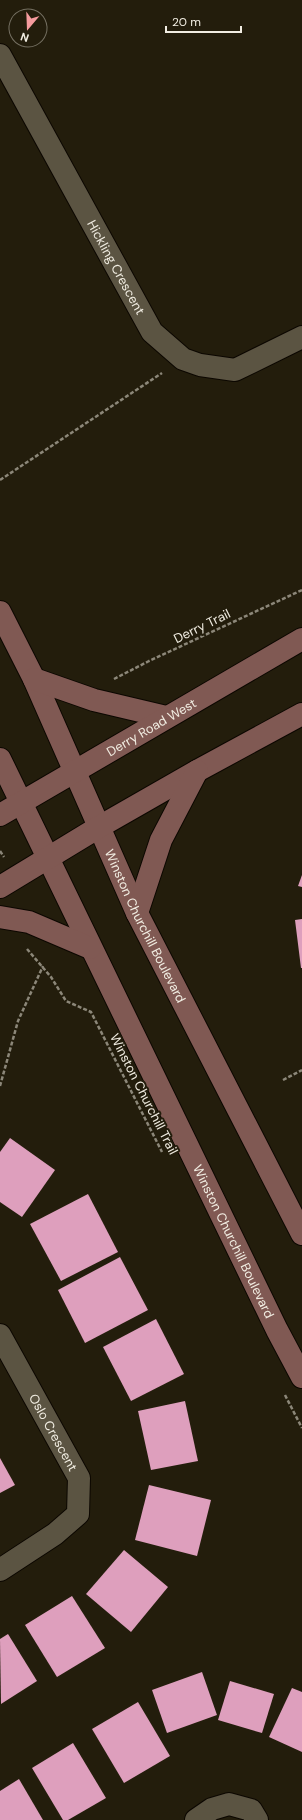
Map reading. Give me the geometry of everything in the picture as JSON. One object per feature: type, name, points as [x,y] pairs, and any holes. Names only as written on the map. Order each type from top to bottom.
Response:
[{"type":"main road","name":"Winston Churchill Boulevard","points":[[0,612],[34,679],[137,913],[302,1234]]},
{"type":"main road","name":"Derry Road West","points":[[0,816],[166,717],[302,639]]},
{"type":"main road","points":[[34,679],[94,700],[166,717]]},
{"type":"main road","points":[[0,887],[99,827],[197,771],[302,714]]},
{"type":"main road","name":"Winston Churchill Boulevard","points":[[0,759],[90,948],[277,1330],[302,1377]]},
{"type":"main road","points":[[137,913],[161,840],[197,771]]},
{"type":"main road","points":[[0,917],[29,922],[90,948]]},
{"type":"street","name":"Hickling Crescent","points":[[0,55],[152,332],[183,359],[200,365],[235,370],[302,337]]},
{"type":"street","name":"Oslo Crescent","points":[[0,1335],[79,1478],[78,1514],[55,1534],[0,1570]]},
{"type":"street","points":[[196,1820],[212,1809],[229,1804],[251,1810],[257,1820]]},
{"type":"path","points":[[0,480],[183,359]]},
{"type":"path","name":"Derry Trail","points":[[112,680],[149,661],[302,590]]},
{"type":"path","name":"Winston Churchill Trail","points":[[26,942],[26,948],[43,966],[66,1001],[91,1012],[162,1153]]},
{"type":"path","points":[[0,1086],[18,1021],[43,966]]},
{"type":"path","points":[[283,1080],[302,1070]]},
{"type":"path","points":[[284,1393],[302,1428]]},
{"type":"building","points":[[302,875],[302,887],[298,886]]},
{"type":"building","points":[[302,919],[302,968],[301,968],[295,920]]},
{"type":"building","points":[[10,1138],[55,1170],[22,1217],[0,1202],[0,1152]]},
{"type":"building","points":[[88,1194],[118,1252],[61,1281],[30,1224]]},
{"type":"building","points":[[120,1257],[148,1310],[85,1343],[58,1290]]},
{"type":"building","points":[[156,1319],[184,1374],[131,1401],[103,1347]]},
{"type":"building","points":[[185,1401],[198,1461],[151,1470],[138,1411]]},
{"type":"building","points":[[0,1458],[15,1485],[0,1493]]},
{"type":"building","points":[[149,1485],[211,1500],[197,1556],[135,1540]]},
{"type":"building","points":[[124,1550],[168,1587],[131,1632],[86,1594]]},
{"type":"building","points":[[72,1596],[105,1648],[57,1677],[25,1625]]},
{"type":"building","points":[[8,1634],[37,1681],[1,1704],[0,1639]]},
{"type":"building","points":[[202,1672],[217,1715],[167,1733],[152,1690]]},
{"type":"building","points":[[230,1681],[274,1694],[262,1733],[218,1720]]},
{"type":"building","points":[[292,1688],[302,1692],[302,1752],[269,1737]]},
{"type":"building","points":[[138,1702],[170,1756],[124,1783],[92,1729]]},
{"type":"building","points":[[73,1743],[106,1798],[68,1820],[63,1820],[32,1768]]},
{"type":"building","points":[[19,1779],[43,1820],[0,1820],[0,1791]]}]
